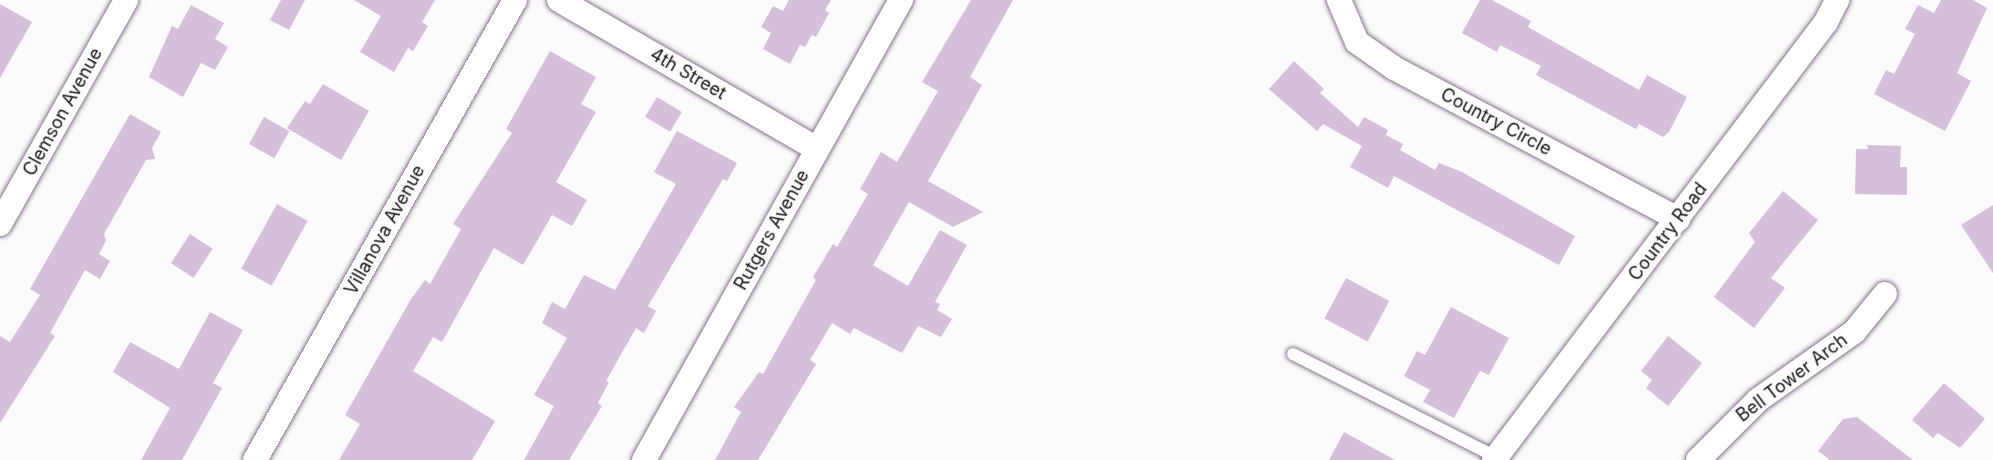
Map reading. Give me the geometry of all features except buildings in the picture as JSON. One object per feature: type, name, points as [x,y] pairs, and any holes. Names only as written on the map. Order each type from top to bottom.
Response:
[{"type":"street","name":"Clemson Avenue","points":[[0,224],[126,0]]},
{"type":"street","name":"Villanova Avenue","points":[[255,460],[515,0]]},
{"type":"street","name":"4th Street","points":[[559,0],[817,149]]},
{"type":"street","name":"Rutgers Avenue","points":[[644,460],[901,0]]},
{"type":"street","name":"Country Circle","points":[[1339,0],[1357,42],[1394,68],[1678,219]]},
{"type":"street","name":"Country Road","points":[[1495,459],[1826,22],[1837,0]]},
{"type":"street","name":"Bell Tower Arch","points":[[1698,460],[1758,400],[1854,332],[1886,294]]},
{"type":"lane","points":[[1293,354],[1495,459]]}]
